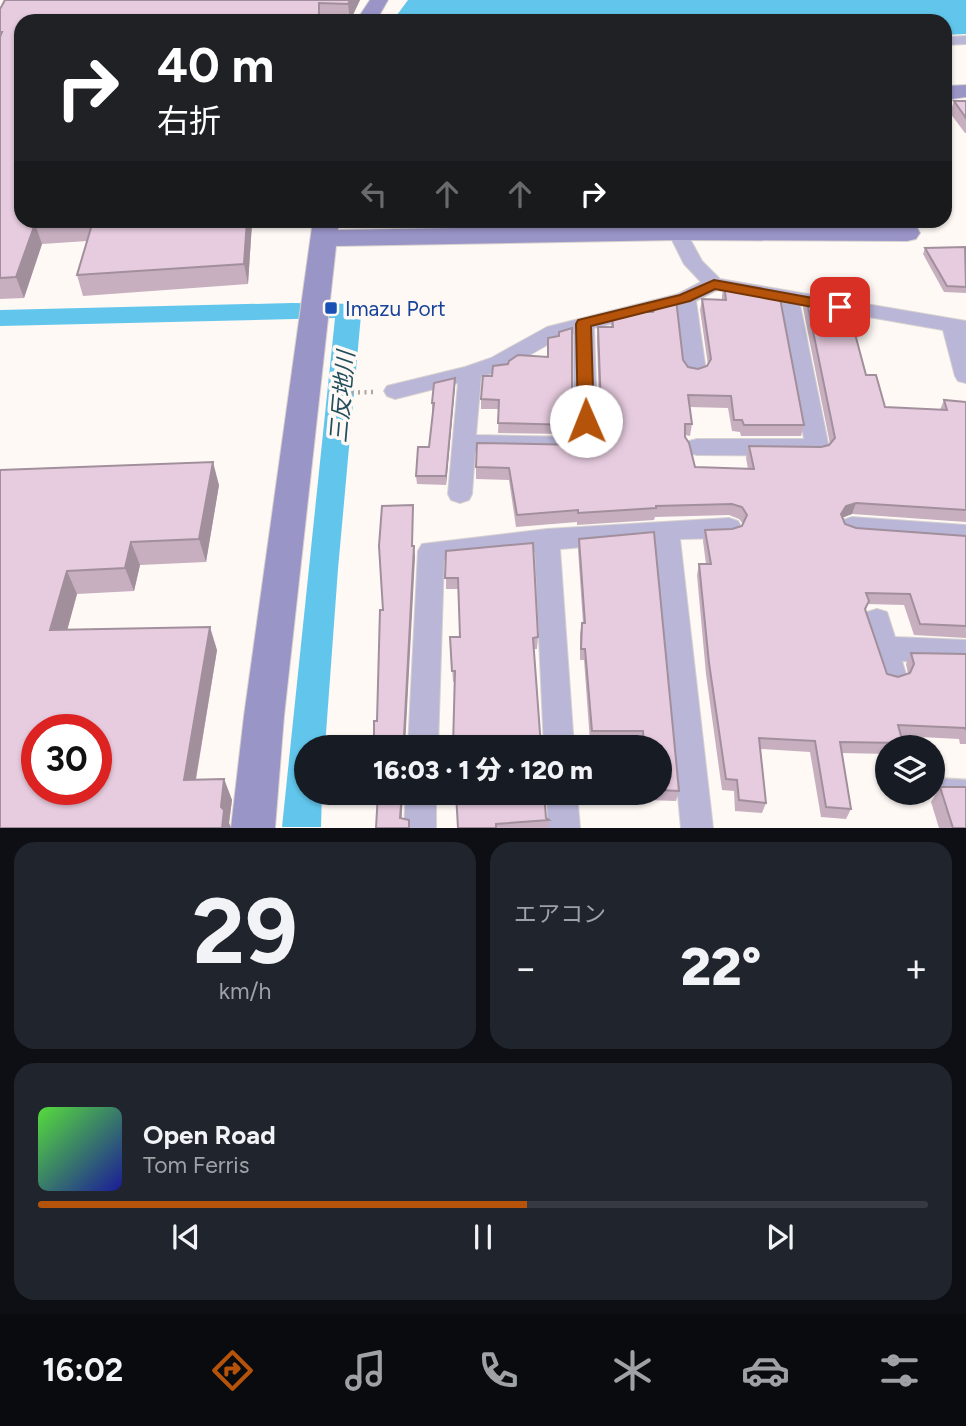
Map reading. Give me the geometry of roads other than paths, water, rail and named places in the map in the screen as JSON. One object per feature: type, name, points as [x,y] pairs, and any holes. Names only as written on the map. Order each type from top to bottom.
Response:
[{"type":"street","points":[[253,828],[325,229],[907,233],[904,228]]},
{"type":"street","points":[[677,232],[694,264],[714,284],[959,327],[966,376]]},
{"type":"street","points":[[395,391],[470,373],[499,363],[554,332],[685,298],[714,284]]},
{"type":"street","points":[[685,298],[695,371]]},
{"type":"street","points":[[697,448],[817,448],[789,299]]},
{"type":"street","points":[[466,443],[586,446],[583,324]]},
{"type":"street","points":[[460,494],[470,373]]},
{"type":"street","points":[[852,527],[966,535]]},
{"type":"street","points":[[423,735],[430,551],[547,539],[729,528]]},
{"type":"street","points":[[666,530],[697,828]]},
{"type":"street","points":[[547,539],[558,735]]},
{"type":"street","points":[[877,620],[889,661],[966,652]]},
{"type":"street","points":[[420,828],[421,805]]},
{"type":"street","points":[[563,805],[564,828]]},
{"type":"lane","points":[[945,786],[966,787]]},
{"type":"water","points":[[408,0],[966,0],[966,34],[952,35],[952,14],[398,14]]},
{"type":"water","name":"三反地川","points":[[292,303],[362,304],[326,735],[294,735],[294,805],[322,805],[321,827],[282,827],[335,318],[0,326],[0,310]]},
{"type":"place","name":"Imazu Port","points":[[331,308]]}]
